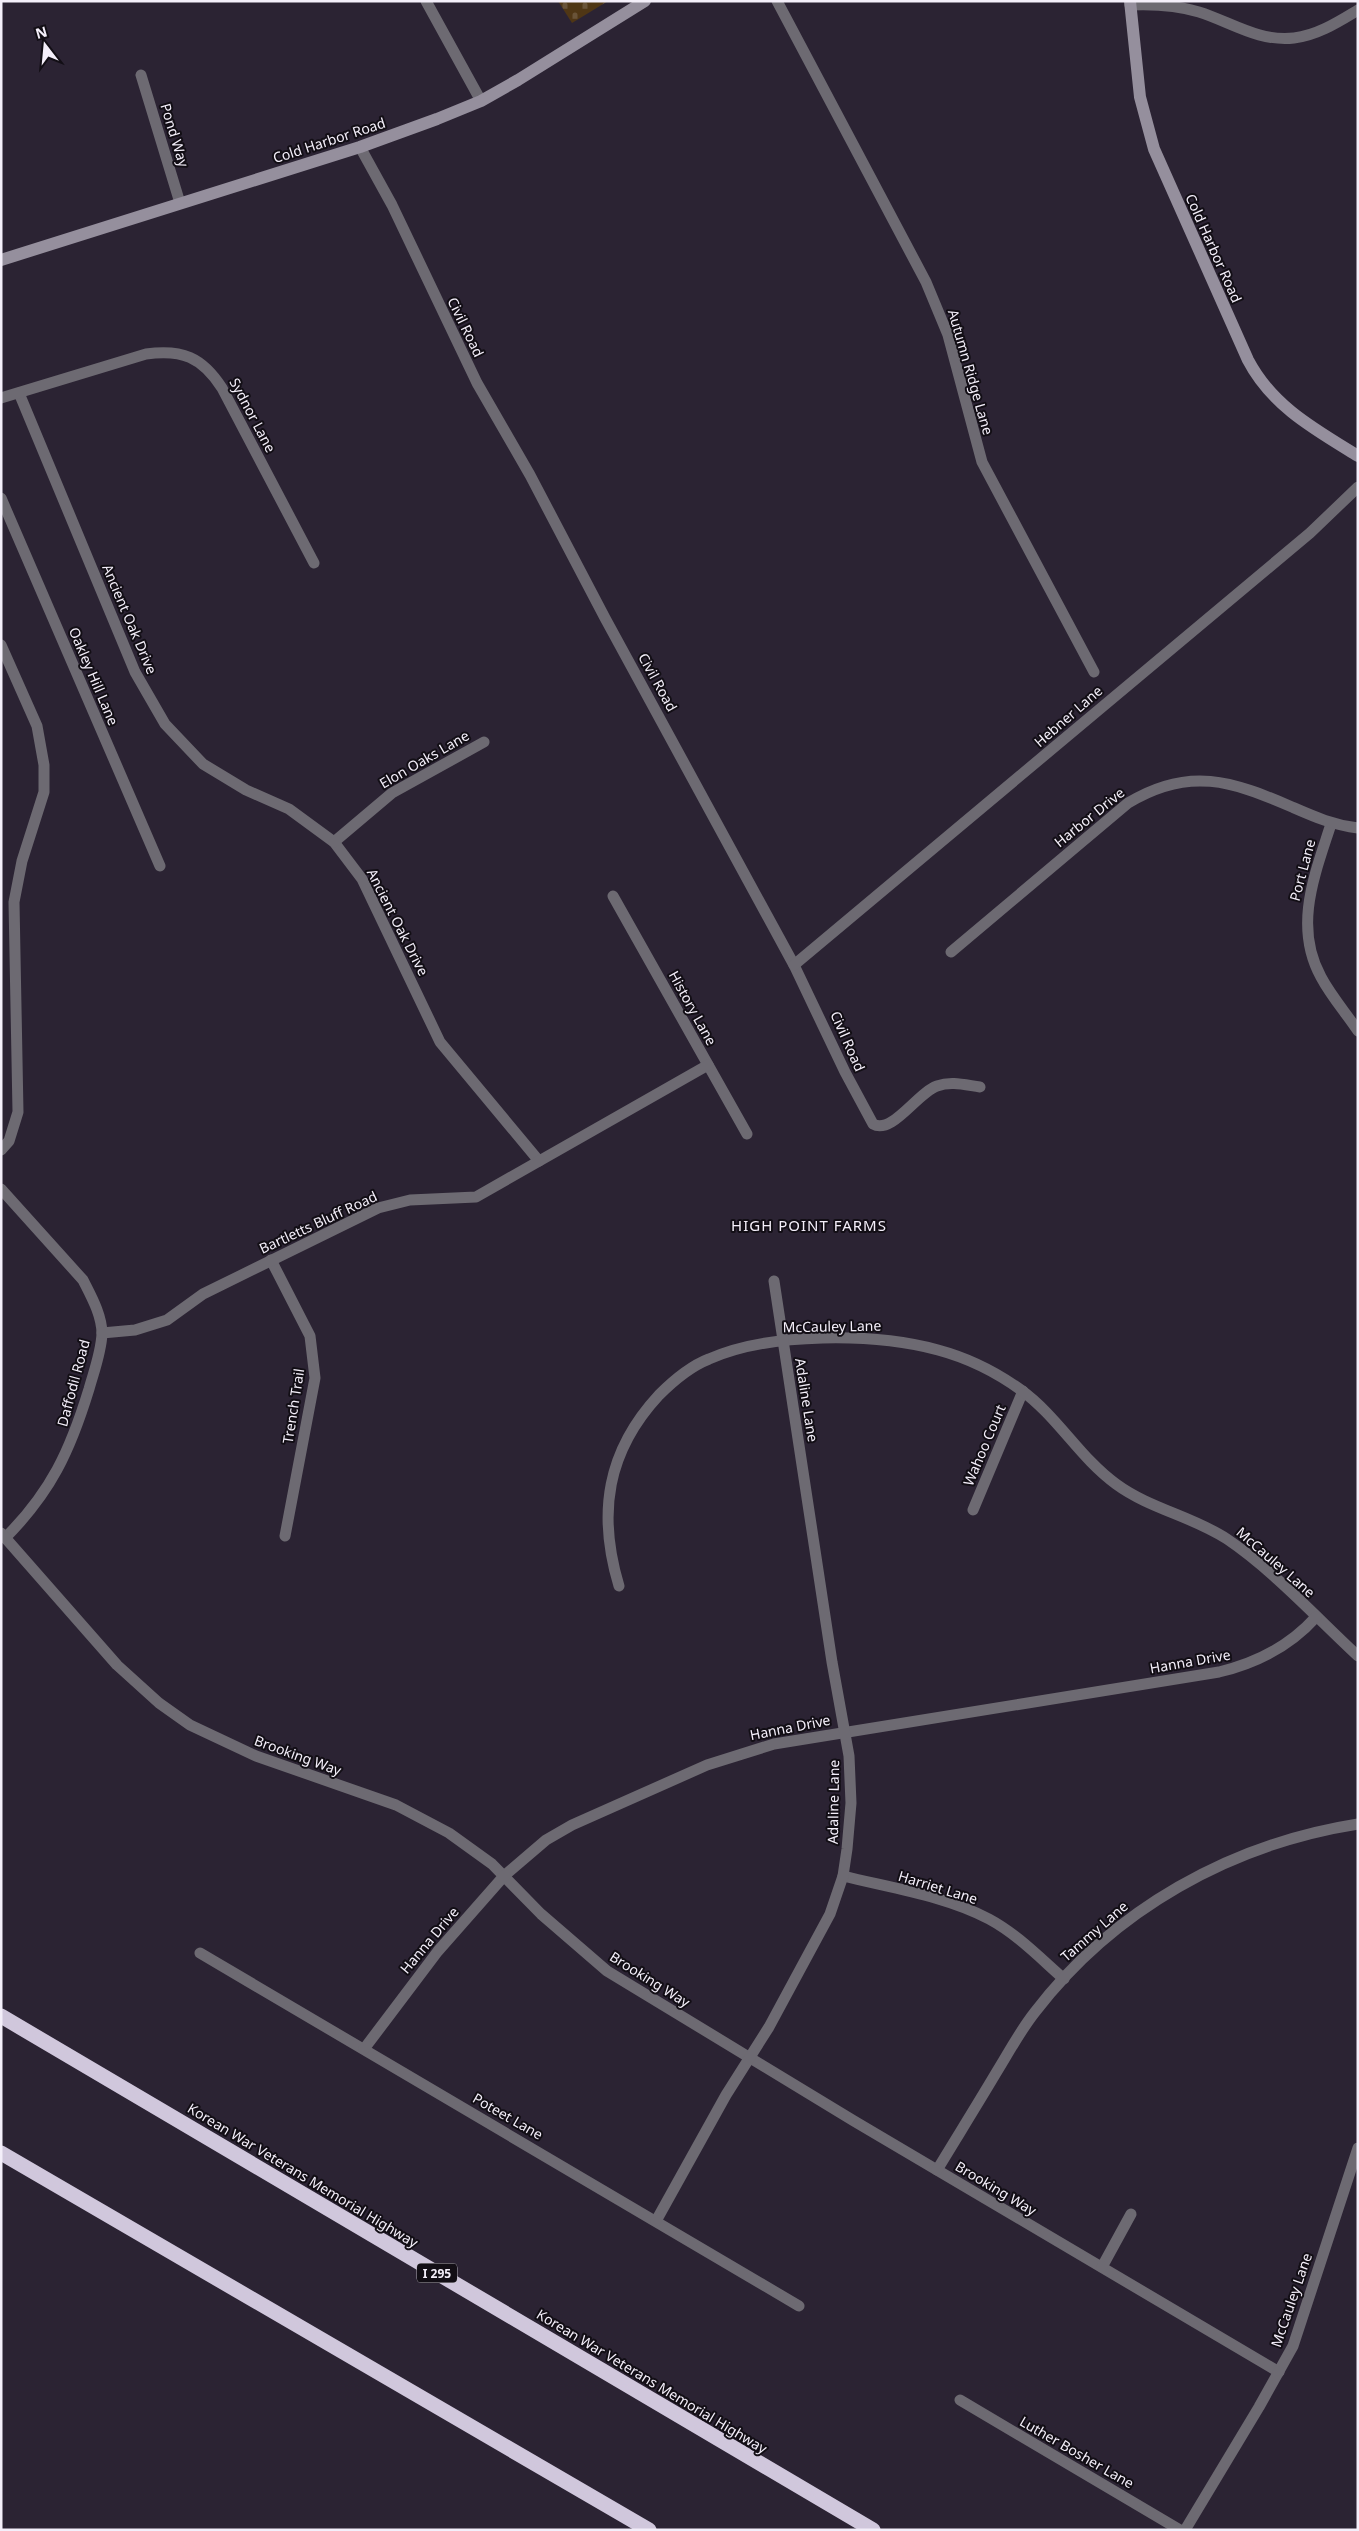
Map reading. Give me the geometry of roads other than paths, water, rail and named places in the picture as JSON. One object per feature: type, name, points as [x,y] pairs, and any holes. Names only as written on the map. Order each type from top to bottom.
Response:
[{"type":"highway","name":"Korean War Veterans Memorial Highway","points":[[1,2016],[873,2530]]},
{"type":"highway","points":[[1,2153],[649,2530]]},
{"type":"main road","name":"Cold Harbor Road","points":[[1,260],[360,147],[481,100],[526,76],[645,1]]},
{"type":"main road","name":"Cold Harbor Road","points":[[1130,3],[1140,97],[1154,149],[1248,360],[1263,385],[1290,412],[1358,456]]},
{"type":"street","points":[[426,1],[481,100]]},
{"type":"street","name":"Autumn Ridge Lane","points":[[776,1],[926,282],[948,335],[982,462],[1094,672]]},
{"type":"street","points":[[1130,3],[1184,8],[1242,30],[1274,38],[1311,34],[1330,27],[1358,10]]},
{"type":"street","name":"Pond Way","points":[[141,74],[180,203]]},
{"type":"street","name":"Civil Road","points":[[360,147],[392,205],[477,383],[530,475],[605,618],[794,965],[845,1072],[873,1124],[878,1127],[889,1125],[922,1096],[939,1086],[957,1084],[980,1087]]},
{"type":"street","name":"Sydnor Lane","points":[[1,398],[146,354],[178,353],[191,358],[210,372],[222,388],[314,563]]},
{"type":"street","name":"Ancient Oak Drive","points":[[19,393],[135,672],[165,724],[203,764],[246,790],[288,809],[334,842],[362,879],[440,1042],[539,1162]]},
{"type":"street","name":"Hebner Lane","points":[[794,965],[1310,533],[1358,486]]},
{"type":"street","name":"Oakley Hill Lane","points":[[1,498],[160,866]]},
{"type":"street","points":[[1,645],[37,726],[44,765],[44,792],[15,887],[18,1112],[9,1141],[1,1150]]},
{"type":"street","name":"Elon Oaks Lane","points":[[334,842],[392,793],[484,742]]},
{"type":"street","name":"Harbor Drive","points":[[951,952],[1128,802],[1161,786],[1200,780],[1232,784],[1331,824],[1358,828]]},
{"type":"street","name":"Port Lane","points":[[1331,824],[1307,907],[1309,943],[1321,977],[1358,1031]]},
{"type":"street","name":"History Lane","points":[[613,896],[747,1134]]},
{"type":"street","name":"Bartletts Bluff Road","points":[[102,1332],[135,1330],[167,1320],[203,1294],[378,1208],[410,1200],[476,1197],[708,1065]]},
{"type":"street","name":"Daffodil Road","points":[[1,1189],[83,1280],[92,1296],[102,1332],[97,1362],[76,1432],[49,1487],[36,1505],[3,1535]]},
{"type":"street","name":"Trench Trail","points":[[271,1260],[310,1336],[315,1359],[315,1378],[285,1536]]},
{"type":"street","name":"Adaline Lane","points":[[656,2221],[830,1914],[843,1876],[851,1803],[849,1756],[782,1342],[774,1281]]},
{"type":"street","name":"McCauley Lane","points":[[618,1586],[608,1536],[607,1509],[615,1466],[634,1426],[664,1390],[685,1373],[708,1359],[754,1346],[782,1342],[864,1338],[911,1344],[967,1360],[1023,1391],[1062,1426],[1085,1454],[1116,1484],[1142,1499],[1202,1524],[1226,1538],[1249,1555],[1358,1656]]},
{"type":"street","name":"Wahoo Court","points":[[973,1510],[1023,1391]]},
{"type":"street","name":"Brooking Way","points":[[3,1535],[117,1665],[159,1703],[190,1724],[256,1756],[368,1794],[424,1818],[469,1846],[504,1876],[541,1914],[607,1972],[1279,2372]]},
{"type":"street","name":"Hanna Drive","points":[[364,2049],[438,1951],[504,1876],[546,1840],[572,1825],[707,1765],[774,1744],[1241,1667],[1280,1648],[1316,1617]]},
{"type":"street","name":"Tammy Lane","points":[[937,2170],[1023,2028],[1064,1978],[1092,1950],[1143,1909],[1206,1871],[1279,1842],[1308,1833],[1358,1824]]},
{"type":"street","name":"Harriet Lane","points":[[843,1876],[948,1903],[989,1919],[1018,1939],[1064,1978]]},
{"type":"street","name":"Poteet Lane","points":[[200,1953],[799,2306]]},
{"type":"street","name":"McCauley Lane","points":[[1185,2530],[1279,2372],[1292,2346],[1357,2152]]},
{"type":"street","points":[[1102,2267],[1131,2214]]},
{"type":"street","name":"Luther Bosher Lane","points":[[960,2400],[1180,2530]]},
{"type":"district","name":"HIGH POINT FARMS","points":[[809,1225]]}]
